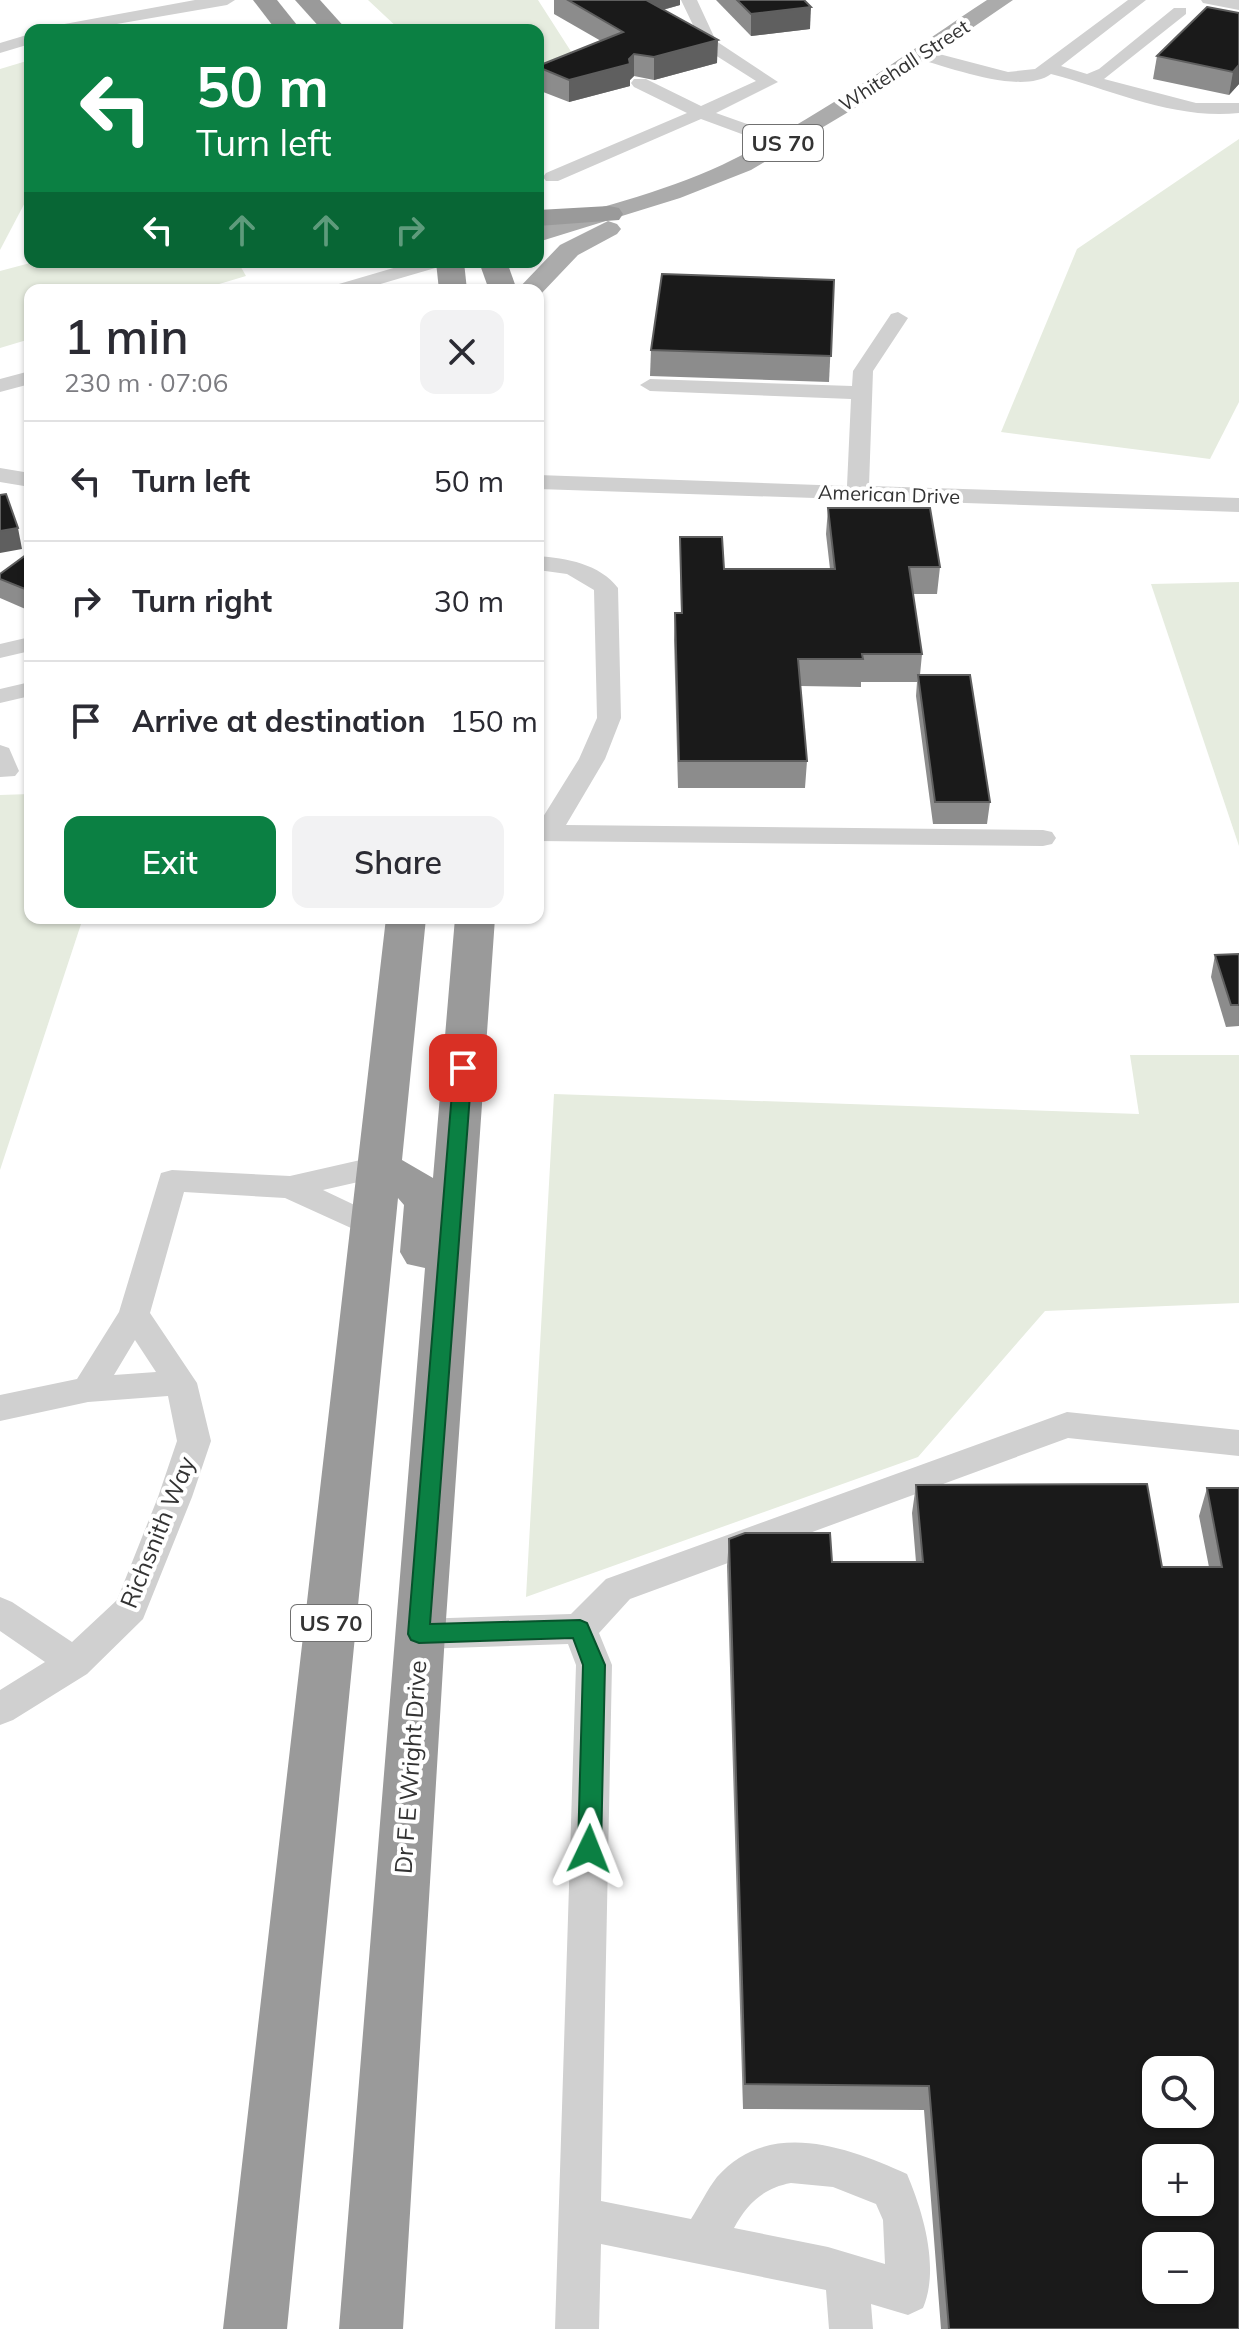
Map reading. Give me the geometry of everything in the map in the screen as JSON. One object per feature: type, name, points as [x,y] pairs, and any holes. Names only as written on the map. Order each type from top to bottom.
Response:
[{"type":"highway","points":[[265,0],[284,24]]},
{"type":"highway","points":[[307,0],[329,24]]},
{"type":"highway","points":[[544,218],[609,214]]},
{"type":"highway","name":"US 70","points":[[255,2329],[405,924]]},
{"type":"highway","name":"Dr F E Wright Drive","points":[[371,2329],[419,1634],[475,924]]},
{"type":"highway","points":[[378,1167],[419,1189],[427,1200],[419,1308],[442,1339]]},
{"type":"main road","name":"Whitehall Street","points":[[544,232],[609,214],[742,165],[783,143],[1002,0]]},
{"type":"main road","points":[[536,284],[569,250],[659,197]]},
{"type":"street","points":[[88,24],[227,0]]},
{"type":"street","points":[[552,177],[769,82],[710,44],[703,35],[689,0]]},
{"type":"street","points":[[1209,0],[1239,5]]},
{"type":"street","points":[[920,54],[1008,77],[1028,77],[1154,5],[1239,22]]},
{"type":"street","points":[[1091,78],[1105,73],[1154,5]]},
{"type":"street","points":[[0,48],[24,41]]},
{"type":"street","points":[[1048,68],[1091,78],[1107,88],[1201,109],[1239,108]]},
{"type":"street","points":[[640,83],[701,113],[783,143]]},
{"type":"street","points":[[346,284],[372,268]]},
{"type":"street","points":[[358,284],[414,268]]},
{"type":"street","points":[[858,493],[863,371],[898,318]]},
{"type":"street","points":[[0,386],[24,379]]},
{"type":"street","points":[[650,385],[862,393]]},
{"type":"street","points":[[0,475],[24,479]]},
{"type":"street","name":"American Drive","points":[[544,482],[1239,505]]},
{"type":"street","points":[[544,563],[590,573],[606,588],[609,718],[592,759],[544,833]]},
{"type":"street","points":[[0,651],[24,645]]},
{"type":"street","points":[[0,696],[24,690]]},
{"type":"street","points":[[544,833],[1043,838]]},
{"type":"street","points":[[88,1389],[134,1314],[172,1181],[290,1187],[378,1167]]},
{"type":"street","points":[[290,1187],[373,1227]]},
{"type":"street","name":"Richsnith Way","points":[[0,1709],[74,1663],[131,1609],[194,1441],[181,1383],[134,1314]]},
{"type":"street","points":[[0,1408],[88,1389],[181,1383]]},
{"type":"street","points":[[419,1634],[580,1629],[618,1589],[1067,1425],[1239,1443]]},
{"type":"street","points":[[0,1612],[74,1663]]},
{"type":"street","points":[[577,2329],[594,1665],[580,1629]]},
{"type":"street","points":[[580,2218],[847,2275],[908,2293],[904,2220],[892,2189],[856,2172],[809,2161],[772,2164],[736,2188],[702,2242]]},
{"type":"street","points":[[847,2275],[851,2329]]},
{"type":"shaded area","points":[[368,0],[538,0],[572,53],[544,66],[544,24],[394,24]]},
{"type":"shaded area","points":[[24,62],[24,204],[0,250],[0,69]]},
{"type":"shaded area","points":[[1239,139],[1239,402],[1210,459],[1001,432],[1077,249]]},
{"type":"shaded area","points":[[24,265],[24,268],[241,268],[246,276],[219,284],[24,284],[24,341],[0,348],[0,271]]},
{"type":"shaded area","points":[[1239,582],[1239,846],[1151,584]]},
{"type":"shaded area","points":[[24,794],[24,924],[81,924],[0,1170],[0,795]]},
{"type":"shaded area","points":[[1130,1055],[1239,1055],[1239,1303],[1045,1311],[918,1457],[526,1597],[554,1094],[1139,1114]]},
{"type":"building","points":[[568,0],[646,0],[718,40],[654,57],[634,54],[629,59],[630,64],[569,80],[544,70],[544,64],[623,32]]},
{"type":"building","points":[[737,0],[804,0],[811,7],[751,14]]},
{"type":"building","points":[[1207,7],[1239,13],[1239,65],[1233,72],[1157,56]]},
{"type":"building","points":[[662,274],[834,280],[831,356],[651,350]]},
{"type":"building","points":[[6,494],[18,528],[0,531],[0,495]]},
{"type":"building","points":[[828,508],[930,508],[940,567],[909,567],[922,654],[862,654],[863,659],[798,659],[807,761],[679,761],[675,613],[682,613],[680,537],[722,537],[724,569],[835,569]]},
{"type":"building","points":[[24,556],[24,589],[0,579],[0,574]]},
{"type":"building","points":[[918,675],[970,675],[990,802],[935,802]]},
{"type":"building","points":[[1239,954],[1239,1005],[1231,1005],[1215,955]]},
{"type":"building","points":[[1147,1484],[1162,1567],[1222,1567],[1207,1488],[1239,1488],[1239,2329],[949,2329],[929,2086],[745,2084],[729,1539],[745,1533],[830,1533],[832,1562],[923,1562],[916,1485]]},
{"type":"route","points":[[463,1068],[419,1634],[580,1629],[594,1665],[589,1849]]}]
